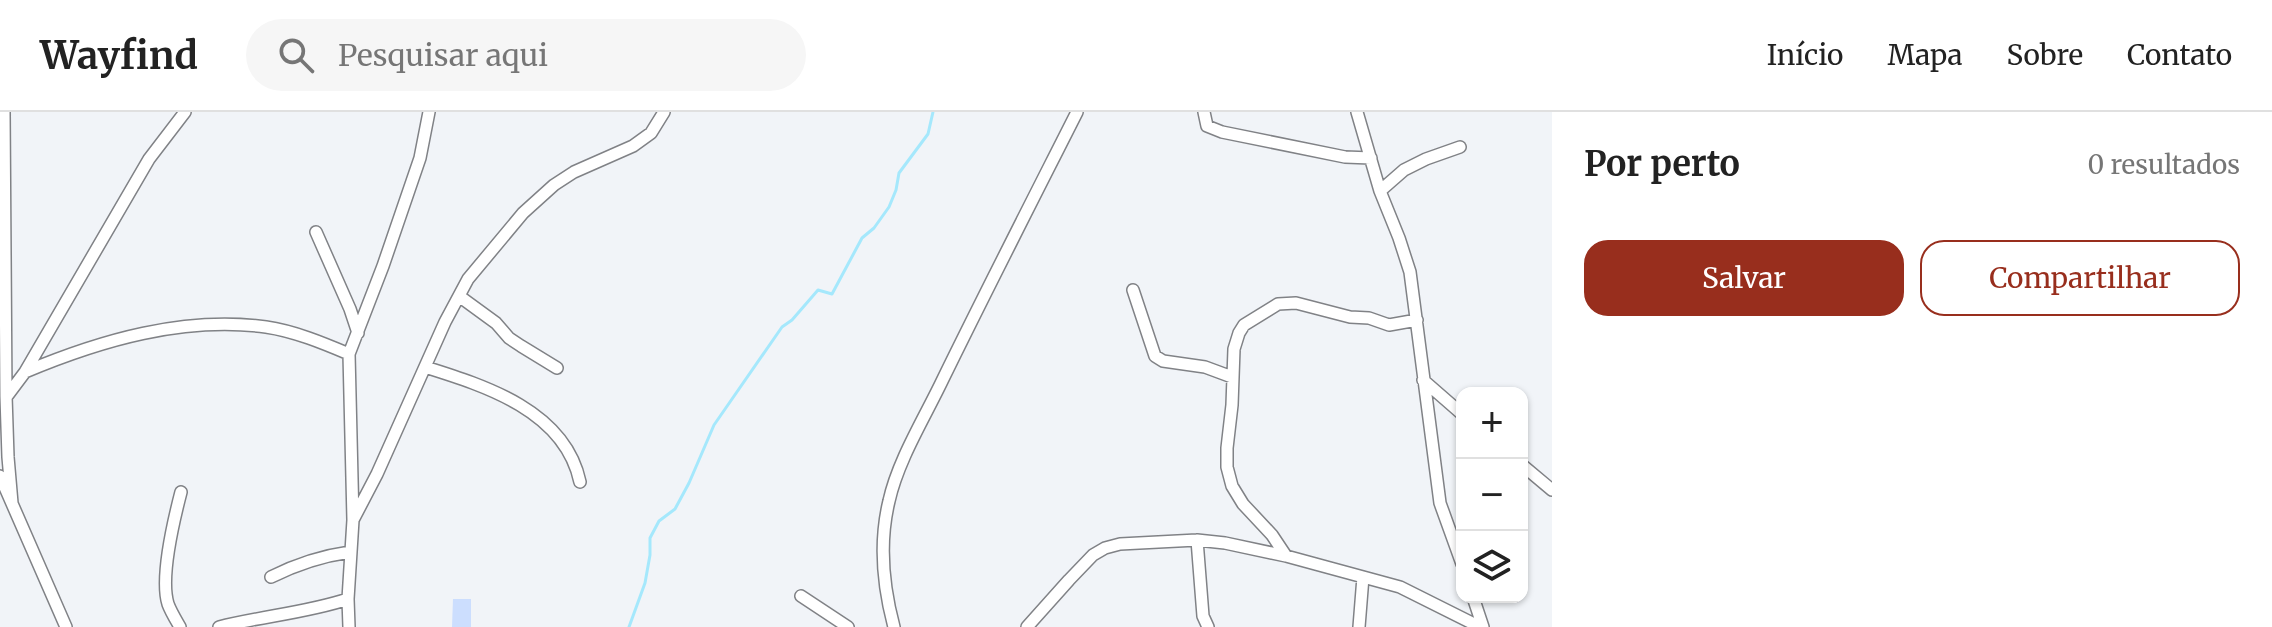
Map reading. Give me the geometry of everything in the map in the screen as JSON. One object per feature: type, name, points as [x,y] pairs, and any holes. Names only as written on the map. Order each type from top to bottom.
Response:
[{"type":"street","points":[[4,112],[3,400],[12,503]]},
{"type":"street","points":[[4,126],[14,112]]},
{"type":"street","points":[[3,400],[25,372],[149,159],[185,112]]},
{"type":"street","points":[[349,627],[353,520],[349,354],[420,158],[429,112]]},
{"type":"street","points":[[353,520],[468,279],[523,213],[554,185],[574,172],[633,146],[651,133],[664,112]]},
{"type":"street","points":[[894,627],[885,585],[883,534],[889,498],[932,402],[1077,112]]},
{"type":"street","points":[[1204,112],[1207,126],[1222,132],[1345,157],[1371,158]]},
{"type":"street","points":[[1357,112],[1380,191],[1410,272],[1440,503],[1456,547]]},
{"type":"street","points":[[1380,191],[1404,170],[1460,147]]},
{"type":"street","points":[[316,232],[358,333]]},
{"type":"street","points":[[1133,290],[1155,356],[1163,361],[1205,367],[1232,377]]},
{"type":"street","points":[[459,296],[489,317],[521,346],[557,368]]},
{"type":"street","points":[[1286,556],[1272,535],[1243,504],[1232,486],[1227,467],[1234,349],[1239,333],[1244,325],[1278,304],[1296,303],[1389,325],[1417,320]]},
{"type":"street","points":[[25,372],[92,348],[154,331],[195,325],[268,328],[323,343],[349,354]]},
{"type":"street","points":[[425,367],[493,390],[542,420],[576,464],[580,482]]},
{"type":"street","points":[[1423,380],[1456,409]]},
{"type":"street","points":[[1528,470],[1552,490]]},
{"type":"street","points":[[0,476],[66,627]]},
{"type":"street","points":[[180,627],[168,604],[166,588],[172,531],[181,492]]},
{"type":"street","points":[[1197,540],[1203,616],[1208,627]]},
{"type":"street","points":[[1027,627],[1077,571],[1105,548],[1120,544],[1197,540],[1286,556],[1400,587],[1482,627]]},
{"type":"street","points":[[271,577],[299,563],[350,552]]},
{"type":"street","points":[[1359,627],[1363,577]]},
{"type":"street","points":[[801,596],[833,624],[848,627]]},
{"type":"street","points":[[219,627],[253,618],[318,609],[348,599]]},
{"type":"street","points":[[1475,603],[1482,627]]},
{"type":"building","points":[[453,599],[471,599],[471,627],[452,627]]},
{"type":"waterway","points":[[629,627],[645,583],[650,538],[659,521],[675,509],[714,425],[782,327],[818,290],[832,294],[862,238],[874,228],[889,207],[899,173],[928,134],[933,112]]}]
